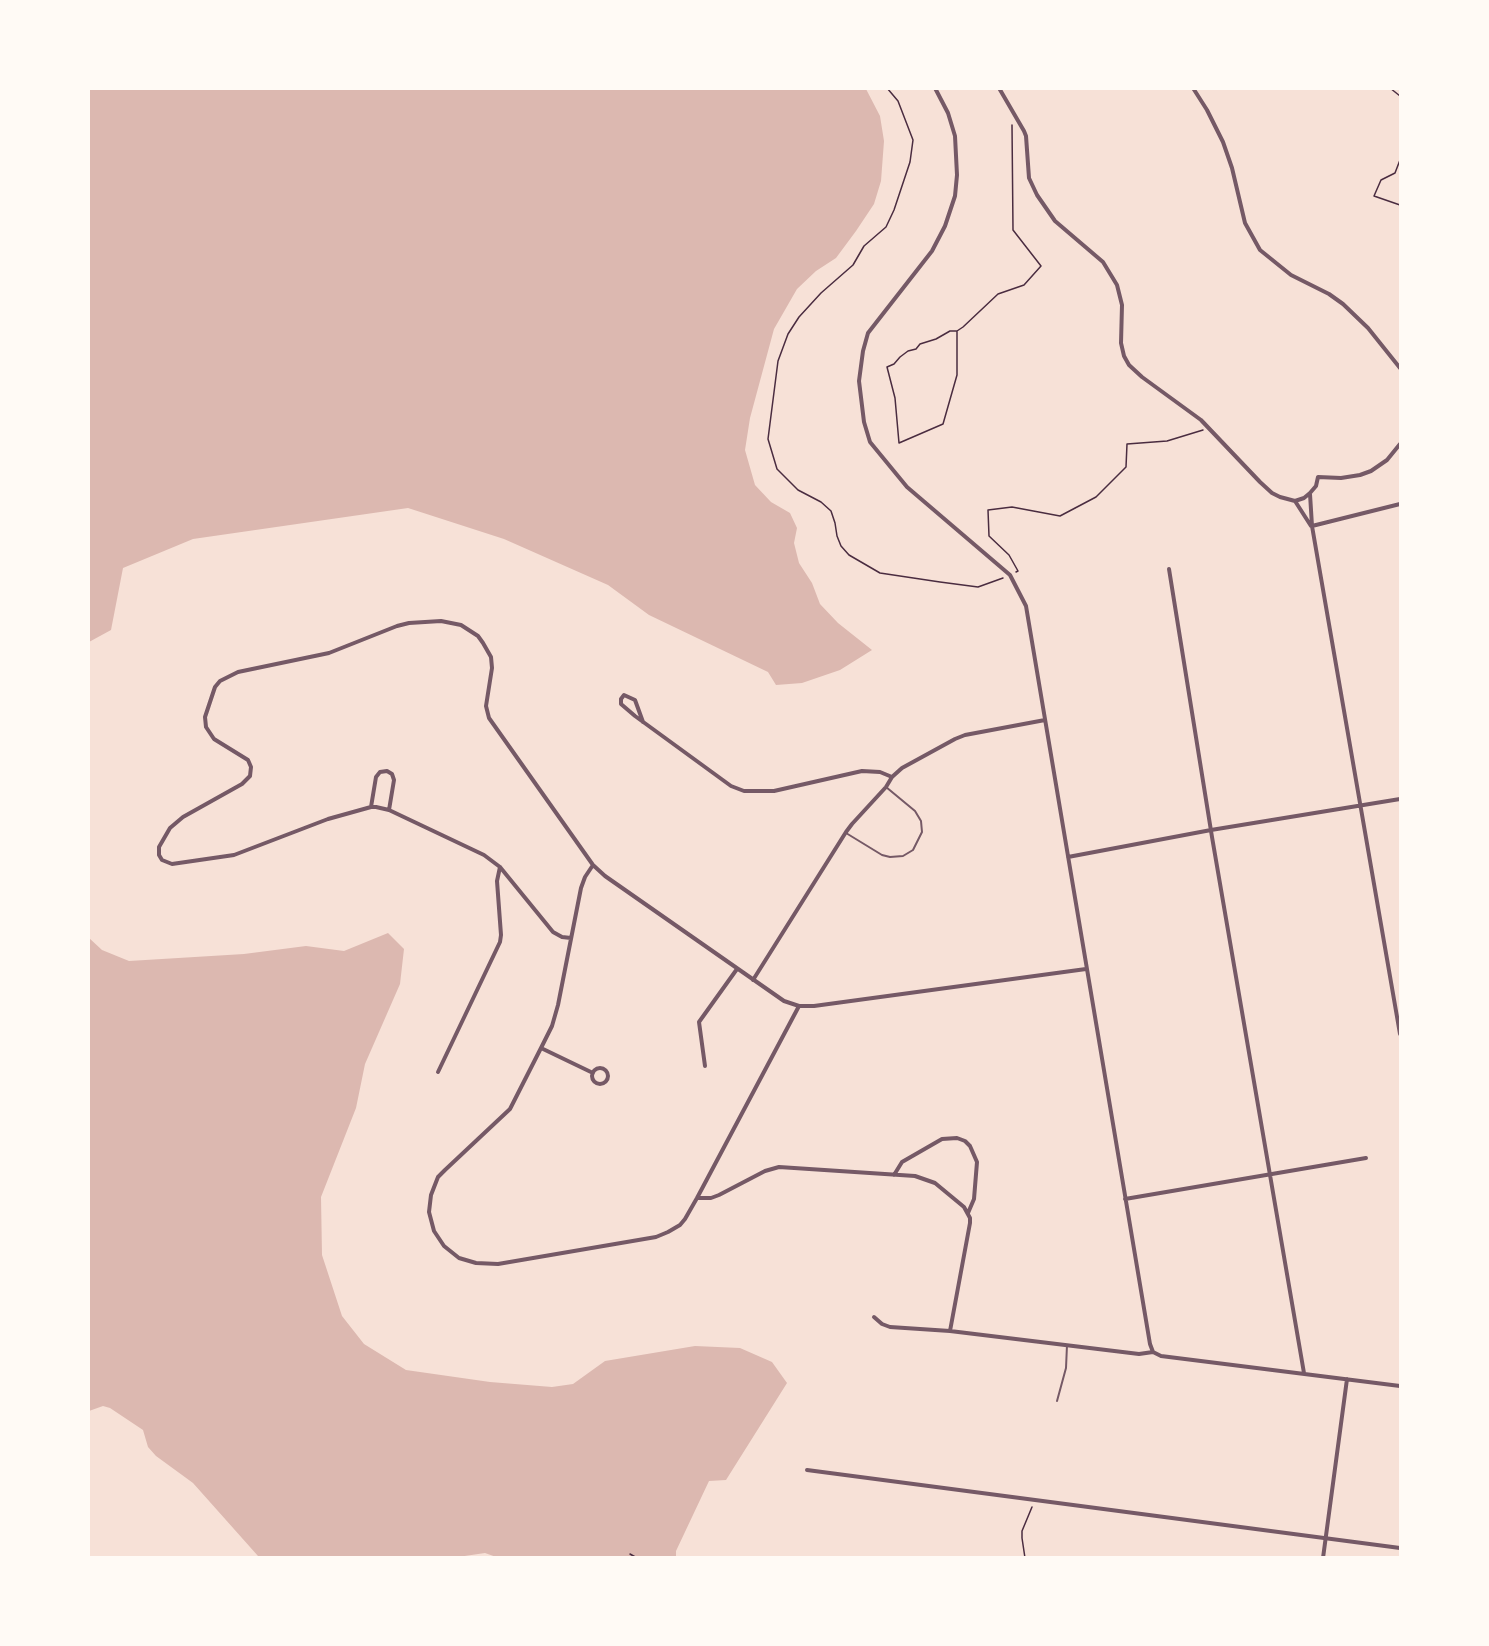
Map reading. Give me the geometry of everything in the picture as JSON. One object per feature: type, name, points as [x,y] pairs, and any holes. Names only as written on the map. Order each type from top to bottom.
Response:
[{"type":"street","points":[[934,88],[948,113],[955,136],[957,175],[955,196],[945,226],[932,251],[868,333],[859,381],[864,422],[870,442],[907,487],[1010,575],[1026,606],[1149,1344],[1153,1352]]},
{"type":"street","points":[[999,88],[1016,114],[1026,136],[1029,178],[1037,195],[1055,221],[1103,262],[1117,285],[1122,305],[1121,344],[1129,365],[1209,428],[1272,493],[1295,501],[1304,498],[1316,486],[1318,477],[1341,478],[1371,471],[1387,460],[1401,444]]},
{"type":"street","points":[[1193,88],[1222,141],[1232,168],[1245,223],[1260,250],[1292,275],[1343,304],[1368,328],[1401,368]]},
{"type":"street","points":[[1310,493],[1312,526],[1359,806],[1401,1034]]},
{"type":"street","points":[[1295,501],[1312,526]]},
{"type":"street","points":[[1312,526],[1401,504]]},
{"type":"street","points":[[1169,569],[1304,1373]]},
{"type":"street","points":[[571,938],[562,937],[553,932],[500,867],[484,855],[389,810],[371,807],[315,823],[234,855],[172,864],[162,860],[159,852],[160,843],[176,823],[242,784],[250,776],[251,767],[248,760],[213,739],[206,727],[205,717],[220,681],[238,672],[329,653],[397,626],[409,623],[452,622],[478,636],[488,650],[492,668],[486,706],[489,718],[593,865],[605,876],[778,998],[789,1004],[814,1006],[1086,969]]},
{"type":"street","points":[[643,722],[636,700],[624,695],[621,704],[643,722],[731,786],[744,791],[774,791],[862,771],[880,772],[892,777]]},
{"type":"street","points":[[753,980],[846,832],[902,768],[966,735],[1045,720]]},
{"type":"street","points":[[371,807],[376,777],[380,772],[387,771],[392,774],[394,780],[389,810]]},
{"type":"street","points":[[1068,857],[1211,830],[1401,799]]},
{"type":"street","points":[[593,865],[581,888],[552,1026],[510,1109],[445,1170],[434,1185],[429,1203],[434,1231],[444,1246],[459,1258],[498,1264],[656,1237],[680,1225],[697,1198],[799,1006]]},
{"type":"street","points":[[438,1072],[500,942],[497,881],[500,867]]},
{"type":"street","points":[[705,1066],[699,1022],[737,968]]},
{"type":"street","points":[[541,1048],[593,1073]]},
{"type":"street","points":[[602,1068],[606,1071],[608,1079],[602,1084],[597,1083],[593,1080],[593,1073],[602,1068]]},
{"type":"street","points":[[894,1175],[902,1162],[942,1139],[952,1137],[965,1141],[970,1146],[977,1162],[974,1199],[968,1214]]},
{"type":"street","points":[[1125,1199],[1366,1158]]},
{"type":"street","points":[[697,1198],[711,1198],[719,1195],[765,1171],[778,1167],[915,1176],[929,1180],[959,1203],[968,1214],[970,1223],[950,1331]]},
{"type":"street","points":[[874,1317],[890,1327],[950,1331],[1139,1354],[1153,1352],[1161,1356],[1401,1386]]},
{"type":"street","points":[[1323,1557],[1347,1379]]},
{"type":"street","points":[[807,1470],[1401,1548]]},
{"type":"lane","points":[[846,832],[882,855],[903,856],[913,850],[922,832],[921,821],[915,811],[886,787]]},
{"type":"lane","points":[[1057,1401],[1066,1368],[1067,1345]]},
{"type":"path","points":[[1390,88],[1401,96]]},
{"type":"path","points":[[957,331],[957,375],[944,424],[899,443],[895,398],[887,367],[894,364],[908,351],[916,349],[920,344],[934,340],[950,331],[957,331],[998,294],[1024,285],[1041,266],[1013,230],[1012,127],[1016,114]]},
{"type":"path","points":[[1401,160],[1395,173],[1381,180],[1374,196],[1401,205]]},
{"type":"path","points":[[1010,575],[1018,571],[1009,555],[989,536],[988,510],[1011,507],[1060,516],[1096,497],[1126,467],[1127,444],[1167,441],[1209,428]]},
{"type":"path","points":[[1025,1557],[1022,1531],[1035,1499]]},
{"type":"path","points":[[630,1554],[638,1557]]},
{"type":"shaded area","points":[[89,89],[866,89],[880,116],[884,141],[881,181],[874,204],[836,258],[816,271],[797,289],[774,329],[750,418],[745,450],[755,485],[771,502],[790,513],[797,528],[794,543],[799,563],[812,583],[820,604],[838,623],[872,650],[840,670],[802,683],[776,685],[768,672],[649,615],[608,585],[504,539],[408,508],[193,539],[123,568],[111,630],[89,642]]},
{"type":"shaded area","points":[[388,933],[404,949],[400,984],[365,1064],[356,1108],[321,1197],[322,1255],[342,1316],[364,1344],[406,1370],[490,1382],[552,1387],[573,1384],[605,1361],[695,1346],[740,1348],[772,1362],[787,1383],[726,1480],[709,1481],[676,1551],[676,1557],[499,1558],[485,1553],[451,1558],[266,1558],[258,1556],[193,1483],[156,1456],[148,1447],[143,1430],[110,1408],[103,1406],[89,1411],[88,937],[102,950],[129,961],[244,954],[306,946],[344,951]]}]
